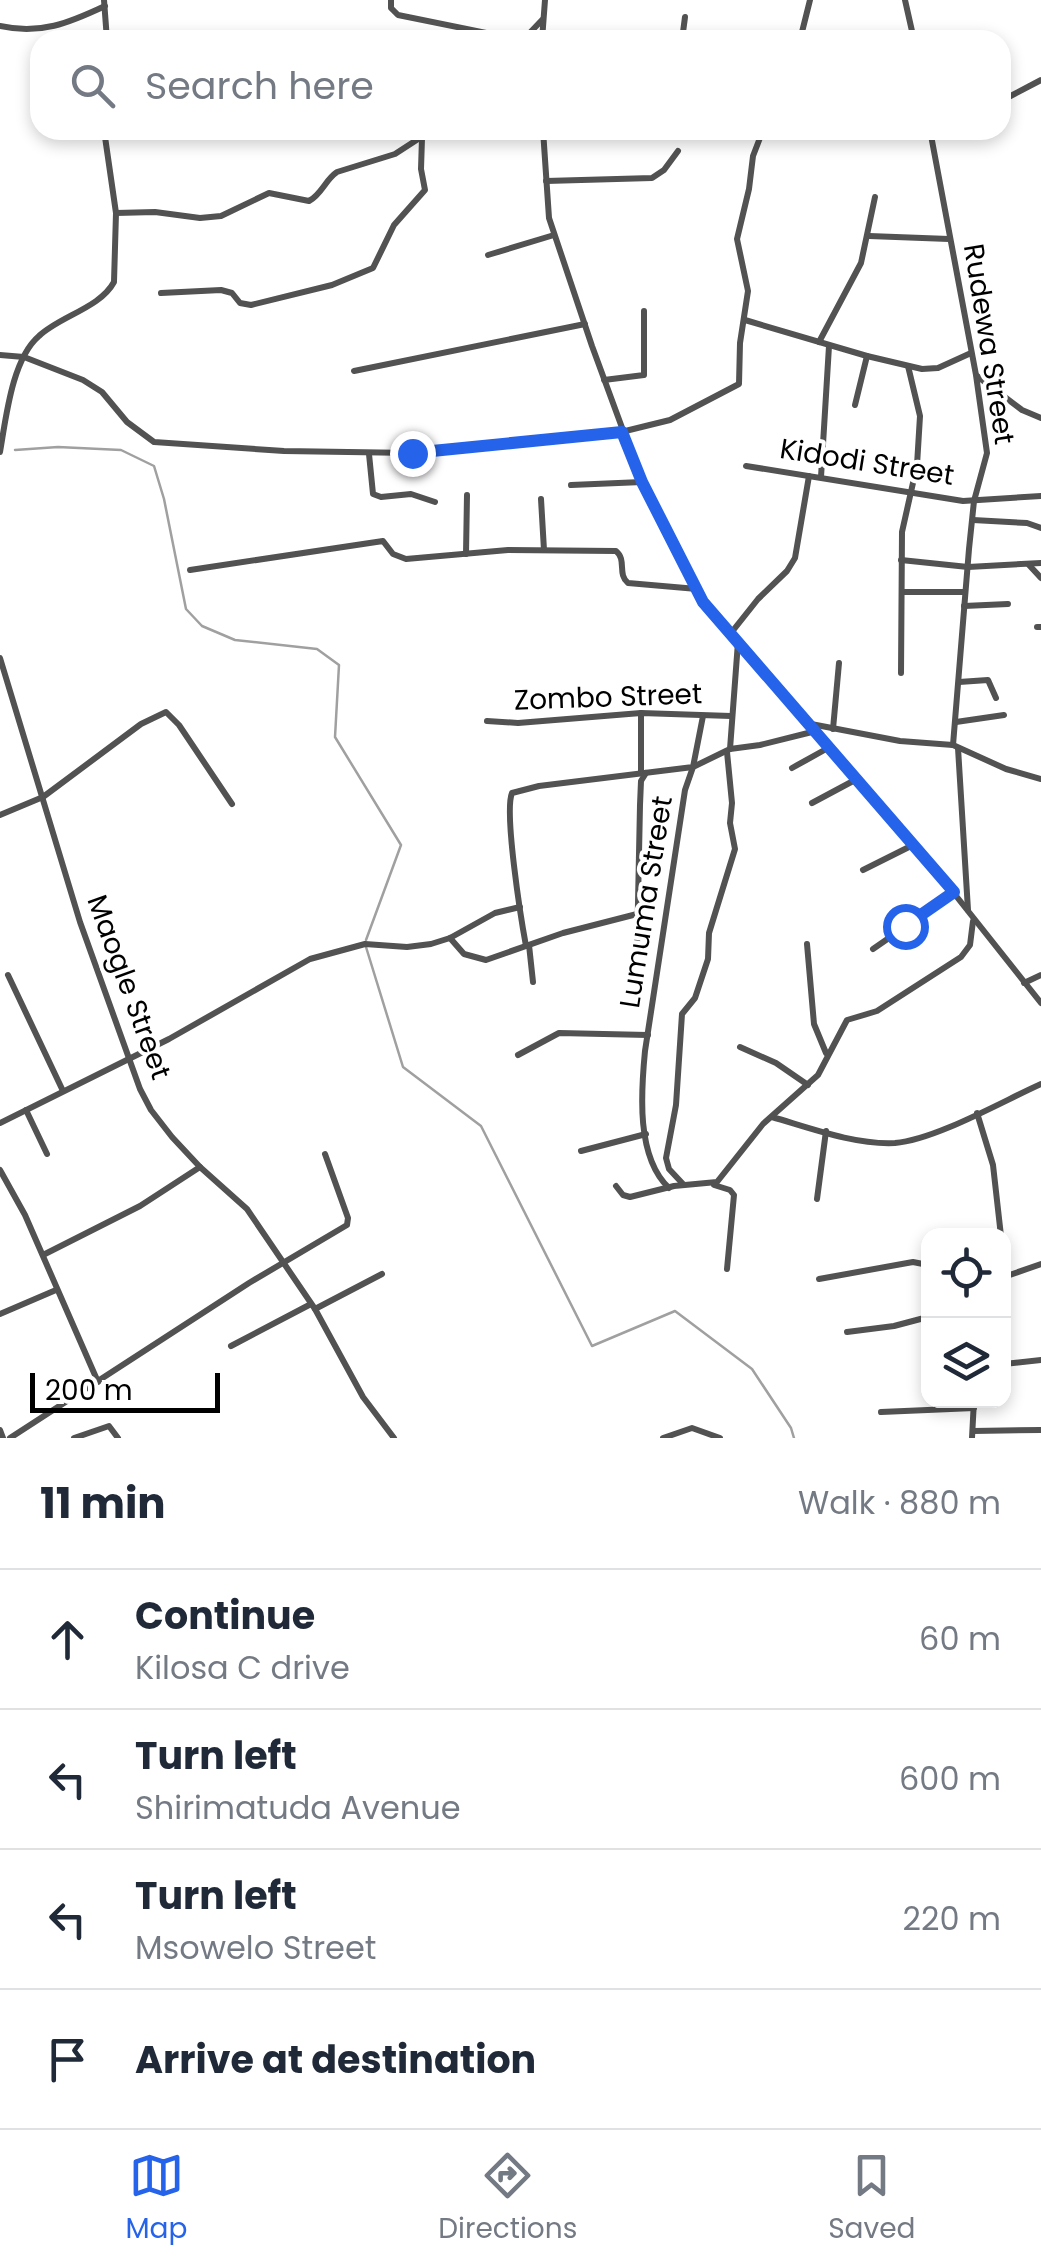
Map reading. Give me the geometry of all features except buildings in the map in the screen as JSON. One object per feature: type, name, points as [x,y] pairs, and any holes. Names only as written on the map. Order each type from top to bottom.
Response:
[{"type":"street","points":[[391,0],[391,8],[398,15],[472,30]]},
{"type":"street","points":[[542,30],[545,0]]},
{"type":"street","points":[[802,30],[810,0]]},
{"type":"street","points":[[906,0],[912,30]]},
{"type":"street","points":[[0,26],[18,30],[51,28],[104,3],[106,30]]},
{"type":"street","points":[[684,30],[686,17]]},
{"type":"street","points":[[532,30],[542,20]]},
{"type":"street","points":[[1011,96],[1041,80]]},
{"type":"street","points":[[0,452],[8,406],[24,356],[40,334],[110,290],[116,270],[116,213],[105,140]]},
{"type":"street","points":[[116,213],[221,216],[269,193],[309,201],[321,193],[330,176],[337,172],[396,154],[419,140]]},
{"type":"street","points":[[161,292],[221,290],[232,292],[240,303],[251,305],[332,285],[373,268],[394,225],[425,190],[422,140]]},
{"type":"street","points":[[543,140],[554,236],[642,482],[696,590],[954,892],[1041,1003]]},
{"type":"street","points":[[0,355],[24,356],[102,392],[127,422],[154,442],[412,453],[622,432],[670,420],[739,384],[748,292],[736,248],[759,140]]},
{"type":"street","name":"Rudewa Street","points":[[932,140],[987,453],[974,501],[955,746],[968,911]]},
{"type":"street","points":[[546,181],[652,178],[678,152]]},
{"type":"street","points":[[819,342],[855,277],[869,236],[875,197]]},
{"type":"street","points":[[488,256],[554,236]]},
{"type":"street","points":[[869,236],[949,239]]},
{"type":"street","points":[[604,380],[644,375],[644,312]]},
{"type":"street","points":[[745,320],[908,366],[938,368],[971,354]]},
{"type":"street","points":[[354,371],[585,324]]},
{"type":"street","points":[[821,477],[829,346]]},
{"type":"street","points":[[855,405],[867,356]]},
{"type":"street","points":[[901,673],[902,532],[912,492],[920,416],[908,366]]},
{"type":"street","points":[[976,375],[1022,410],[1041,418]]},
{"type":"street","points":[[369,454],[373,494],[411,494],[435,502]]},
{"type":"street","name":"Kidodi Street","points":[[746,466],[974,501],[1041,496]]},
{"type":"street","points":[[732,633],[795,558],[809,476]]},
{"type":"street","points":[[571,485],[642,482]]},
{"type":"street","points":[[466,554],[467,496]]},
{"type":"street","points":[[541,499],[544,550]]},
{"type":"street","points":[[972,520],[1027,523],[1041,528]]},
{"type":"street","points":[[190,570],[313,554],[372,541],[386,542],[399,558],[544,550],[616,551],[622,560],[622,576],[628,583],[696,590]]},
{"type":"street","points":[[902,560],[968,566],[1041,563]]},
{"type":"street","points":[[1028,564],[1041,578]]},
{"type":"street","points":[[903,592],[965,592]]},
{"type":"street","points":[[964,606],[1008,604]]},
{"type":"street","points":[[684,1185],[669,1170],[666,1158],[676,1105],[682,1014],[696,998],[735,849],[730,823],[728,750],[738,640]]},
{"type":"street","name":"Maogle Street","points":[[0,658],[127,1060],[151,1110],[200,1167],[247,1209],[313,1307],[363,1398],[394,1438]]},
{"type":"street","points":[[833,729],[839,663]]},
{"type":"street","points":[[959,682],[988,680],[996,698]]},
{"type":"street","points":[[0,815],[43,797],[141,724],[166,712],[232,804]]},
{"type":"street","points":[[637,951],[644,772],[641,714]]},
{"type":"street","name":"Zombo Street","points":[[487,721],[518,723],[641,714],[731,716]]},
{"type":"street","points":[[956,722],[1004,715]]},
{"type":"street","points":[[533,982],[520,908],[509,803],[512,792],[694,768],[703,716]]},
{"type":"street","points":[[813,727],[955,746],[1006,769],[1041,779]]},
{"type":"street","name":"Lumuma Street","points":[[669,1188],[657,1172],[646,1134],[642,1084],[680,816],[694,768],[728,750],[760,746],[813,727]]},
{"type":"street","points":[[792,768],[828,748]]},
{"type":"street","points":[[812,803],[855,780]]},
{"type":"street","points":[[863,870],[913,844]]},
{"type":"street","points":[[873,948],[954,892]]},
{"type":"street","points":[[0,1123],[205,1020],[310,959],[365,944],[417,947],[450,938],[496,913],[520,908]]},
{"type":"street","points":[[450,938],[464,954],[480,960],[637,914]]},
{"type":"street","points":[[712,1185],[722,1178],[771,1116],[818,1075],[847,1020],[876,1011],[961,957],[970,944],[973,920]]},
{"type":"street","points":[[808,944],[814,1024],[826,1054]]},
{"type":"street","points":[[8,974],[63,1091]]},
{"type":"street","points":[[1024,983],[1041,975]]},
{"type":"street","points":[[518,1055],[558,1033],[648,1035]]},
{"type":"street","points":[[740,1047],[776,1063],[808,1085]]},
{"type":"street","points":[[771,1116],[873,1141],[900,1142],[934,1132],[1041,1084]]},
{"type":"street","points":[[26,1110],[48,1154]]},
{"type":"street","points":[[977,1112],[993,1166],[1000,1228]]},
{"type":"street","points":[[817,1199],[826,1131]]},
{"type":"street","points":[[581,1151],[646,1134]]},
{"type":"street","points":[[0,1430],[5,1438],[348,1222],[324,1154]]},
{"type":"street","points":[[43,1255],[116,1220],[200,1167]]},
{"type":"street","points":[[0,1170],[43,1255],[98,1382]]},
{"type":"street","points":[[616,1186],[623,1195],[630,1196],[684,1185],[723,1186],[734,1194],[727,1269]]},
{"type":"street","points":[[819,1279],[912,1262],[921,1264]]},
{"type":"street","points":[[1011,1275],[1041,1264]]},
{"type":"street","points":[[231,1346],[382,1274]]},
{"type":"street","points":[[0,1314],[56,1290]]},
{"type":"street","points":[[847,1332],[921,1318]]},
{"type":"street","points":[[1011,1363],[1041,1360]]},
{"type":"street","points":[[881,1412],[928,1408]]},
{"type":"street","points":[[974,1408],[973,1434],[1041,1430]]},
{"type":"street","points":[[74,1438],[109,1426],[118,1438]]},
{"type":"street","points":[[663,1438],[692,1428],[720,1438]]},
{"type":"waterway","points":[[15,450],[121,450],[154,466],[186,609],[202,626],[235,640],[317,649],[339,665],[335,737],[401,845],[366,940]]},
{"type":"waterway","points":[[366,947],[403,1067],[481,1126],[592,1346],[675,1311],[752,1369],[794,1438]]},
{"type":"route","points":[[412,453],[622,432],[642,482],[703,602],[954,892],[905,926]]}]
